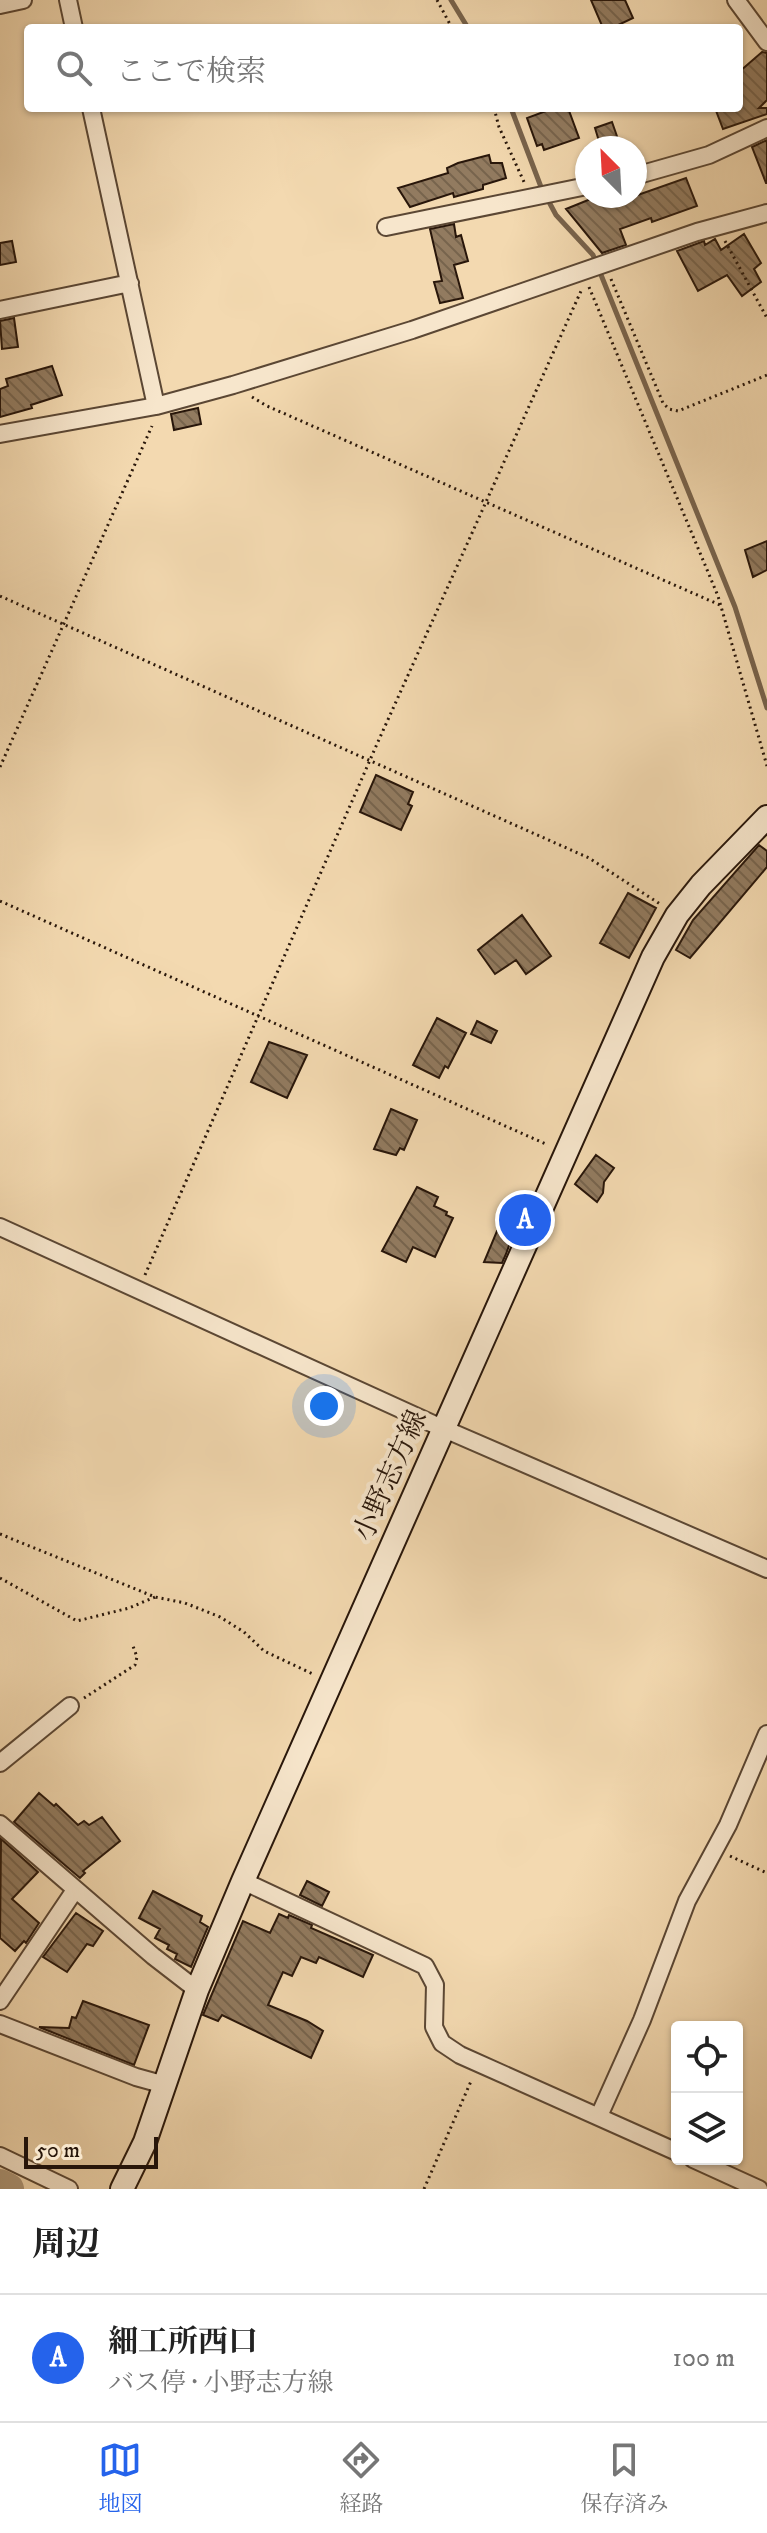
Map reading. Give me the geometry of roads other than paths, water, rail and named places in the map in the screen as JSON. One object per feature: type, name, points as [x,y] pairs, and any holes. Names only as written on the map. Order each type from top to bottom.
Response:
[{"type":"main road","name":"小野志方線","points":[[122,2189],[145,2142],[197,1990],[243,1881],[653,957],[677,915],[720,863],[767,817]]},
{"type":"street","points":[[0,5],[23,0]]},
{"type":"street","points":[[68,0],[73,24]]},
{"type":"street","points":[[736,0],[767,42]]},
{"type":"street","points":[[92,112],[156,406]]},
{"type":"street","points":[[647,173],[709,155],[767,128]]},
{"type":"street","points":[[386,227],[575,188]]},
{"type":"street","points":[[0,434],[156,406],[233,385],[412,330],[718,225],[767,213]]},
{"type":"street","points":[[0,310],[130,283]]},
{"type":"street","points":[[0,1227],[442,1428],[767,1569]]},
{"type":"street","points":[[0,1763],[70,1706]]},
{"type":"street","points":[[599,2116],[642,2020],[687,1901],[728,1825],[767,1734]]},
{"type":"street","points":[[0,1824],[197,1990]]},
{"type":"street","points":[[243,1881],[425,1966],[435,1985],[434,2027],[442,2043],[478,2065],[671,2149]]},
{"type":"street","points":[[0,2001],[75,1890]]},
{"type":"street","points":[[0,2024],[136,2077],[165,2085]]},
{"type":"street","points":[[0,2156],[69,2189]]},
{"type":"street","points":[[706,2165],[759,2189]]},
{"type":"waterway","points":[[451,0],[466,24]]},
{"type":"waterway","points":[[513,112],[541,187],[556,215],[593,255],[735,607],[767,708]]},
{"type":"waterway","points":[[0,2185],[8,2189]]},
{"type":"place","name":"細工所西口","points":[[525,1220]]}]
